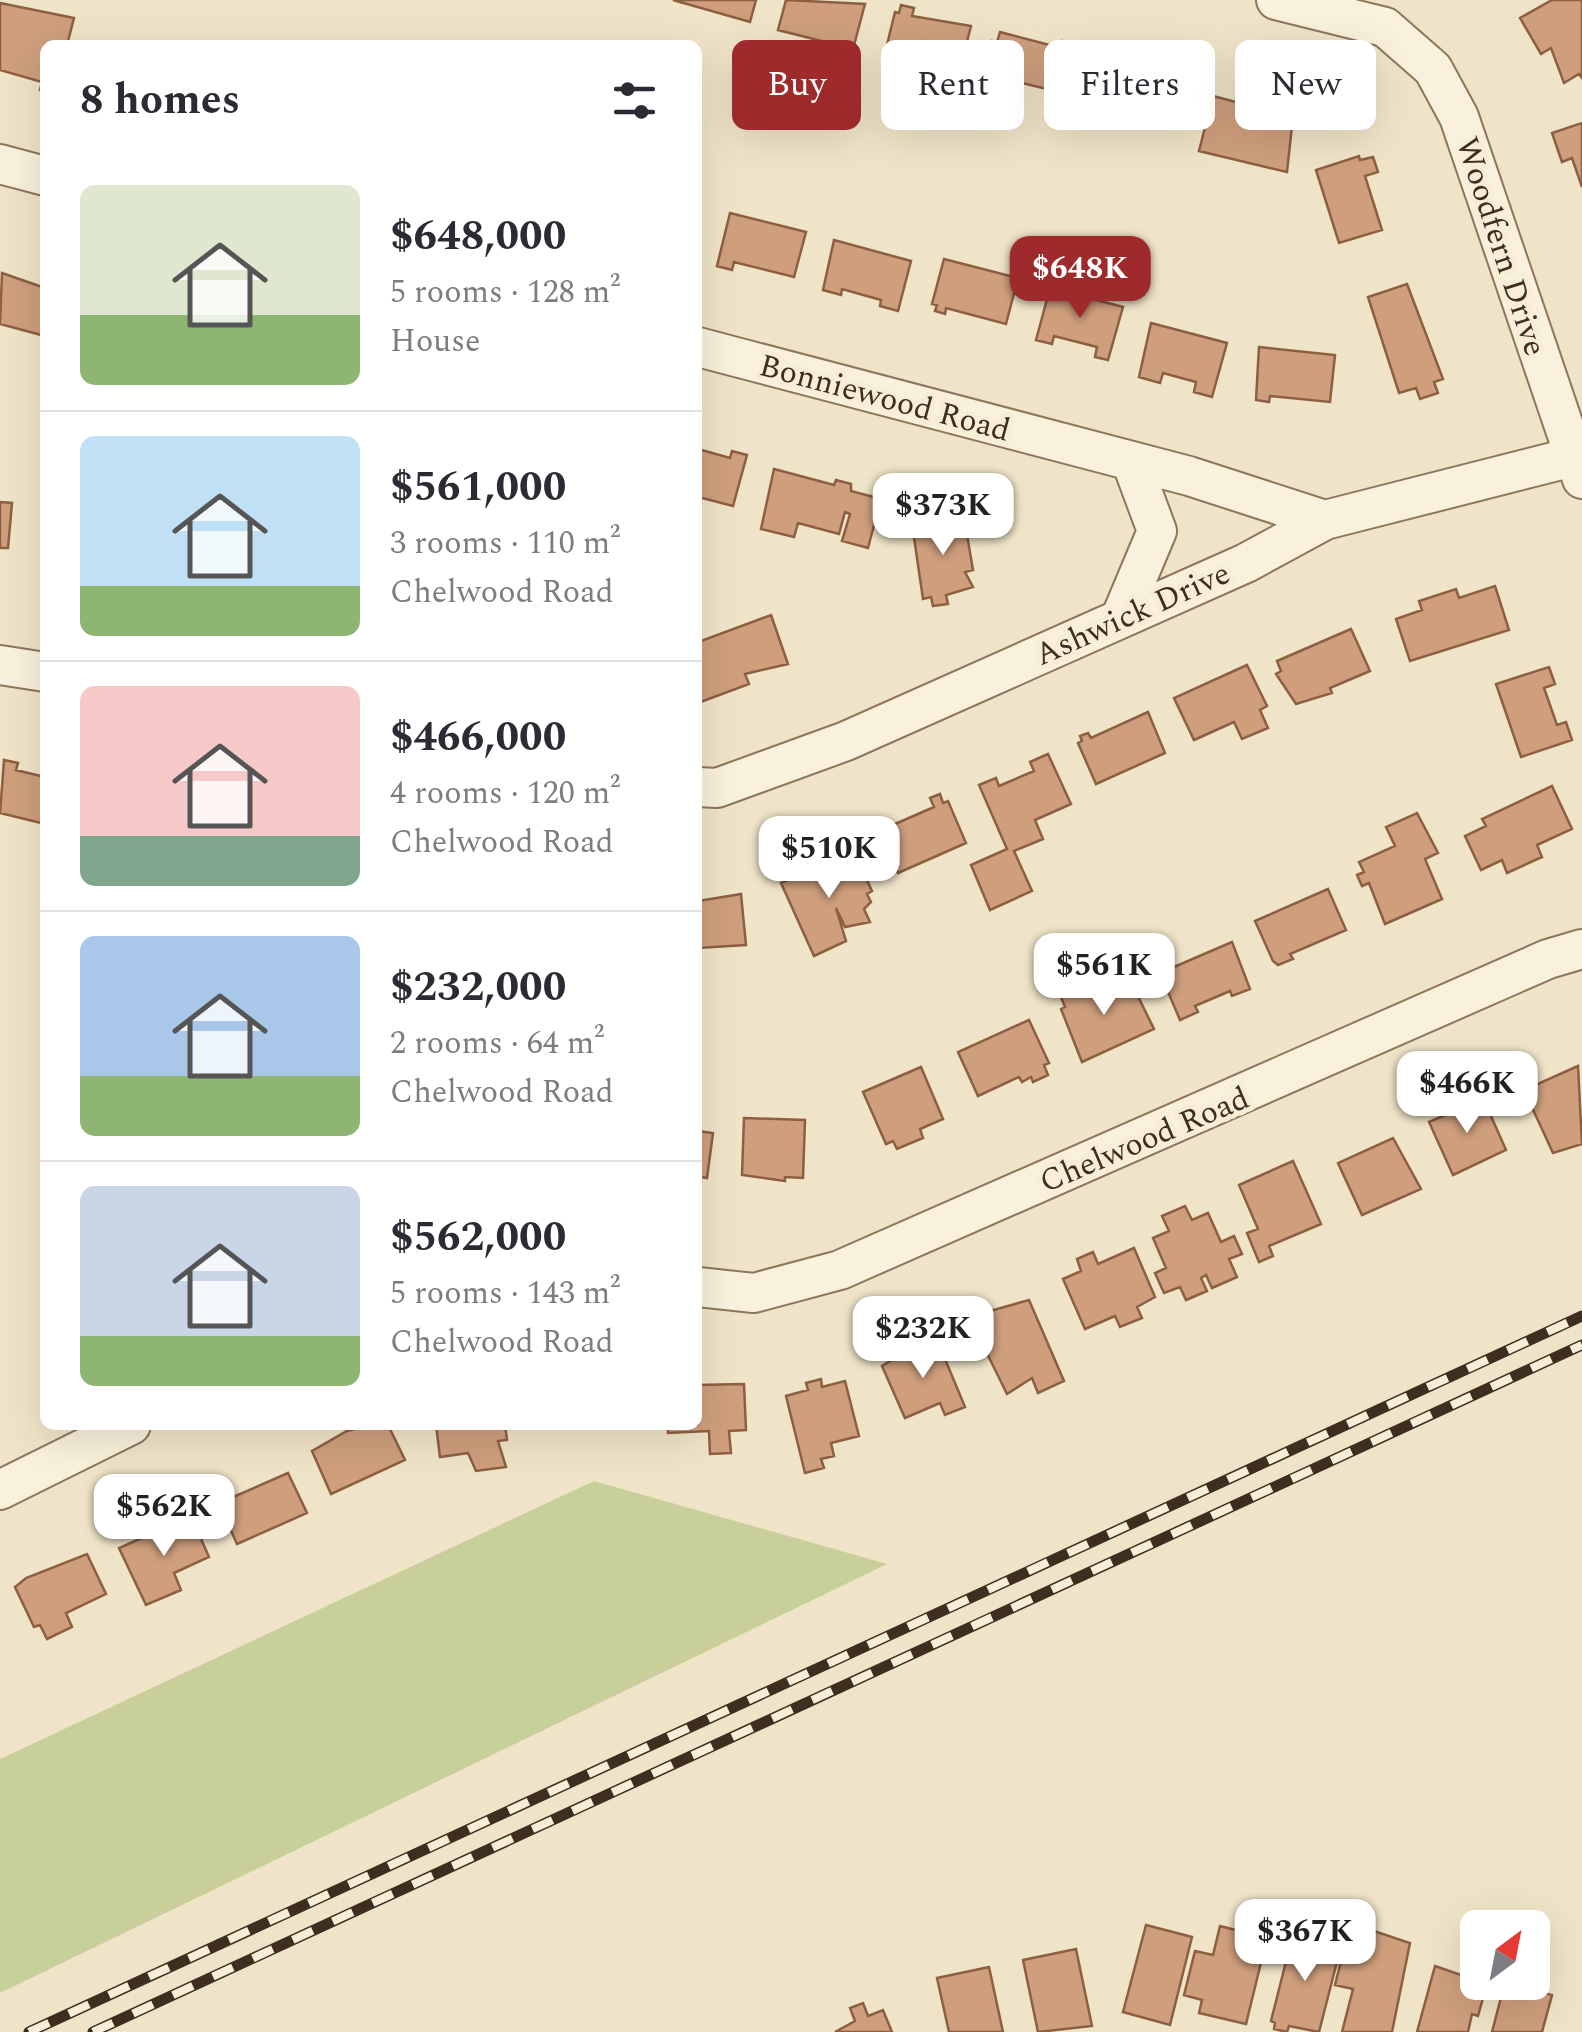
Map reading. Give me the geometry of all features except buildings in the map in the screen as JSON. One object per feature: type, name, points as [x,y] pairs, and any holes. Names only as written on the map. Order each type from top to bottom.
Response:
[{"type":"street","name":"Woodfern Drive","points":[[1276,0],[1386,28],[1432,70],[1459,117],[1578,468]]},
{"type":"street","points":[[0,164],[40,175]]},
{"type":"street","name":"Bonniewood Road","points":[[702,348],[1131,461],[1325,520]]},
{"type":"street","points":[[1120,619],[1157,531],[1131,461]]},
{"type":"street","name":"Ashwick Drive","points":[[702,787],[717,788],[846,741],[1246,563],[1325,520],[1578,468]]},
{"type":"street","points":[[0,664],[40,671]]},
{"type":"street","name":"Chelwood Road","points":[[702,1287],[754,1293],[840,1270],[1548,960],[1582,949]]},
{"type":"street","points":[[0,1490],[121,1430]]},
{"type":"green space","points":[[594,1481],[887,1564],[0,1993],[0,1759]]},
{"type":"railway","points":[[29,2032],[1582,1316]]},
{"type":"railway","points":[[93,2032],[1582,1345]]}]
